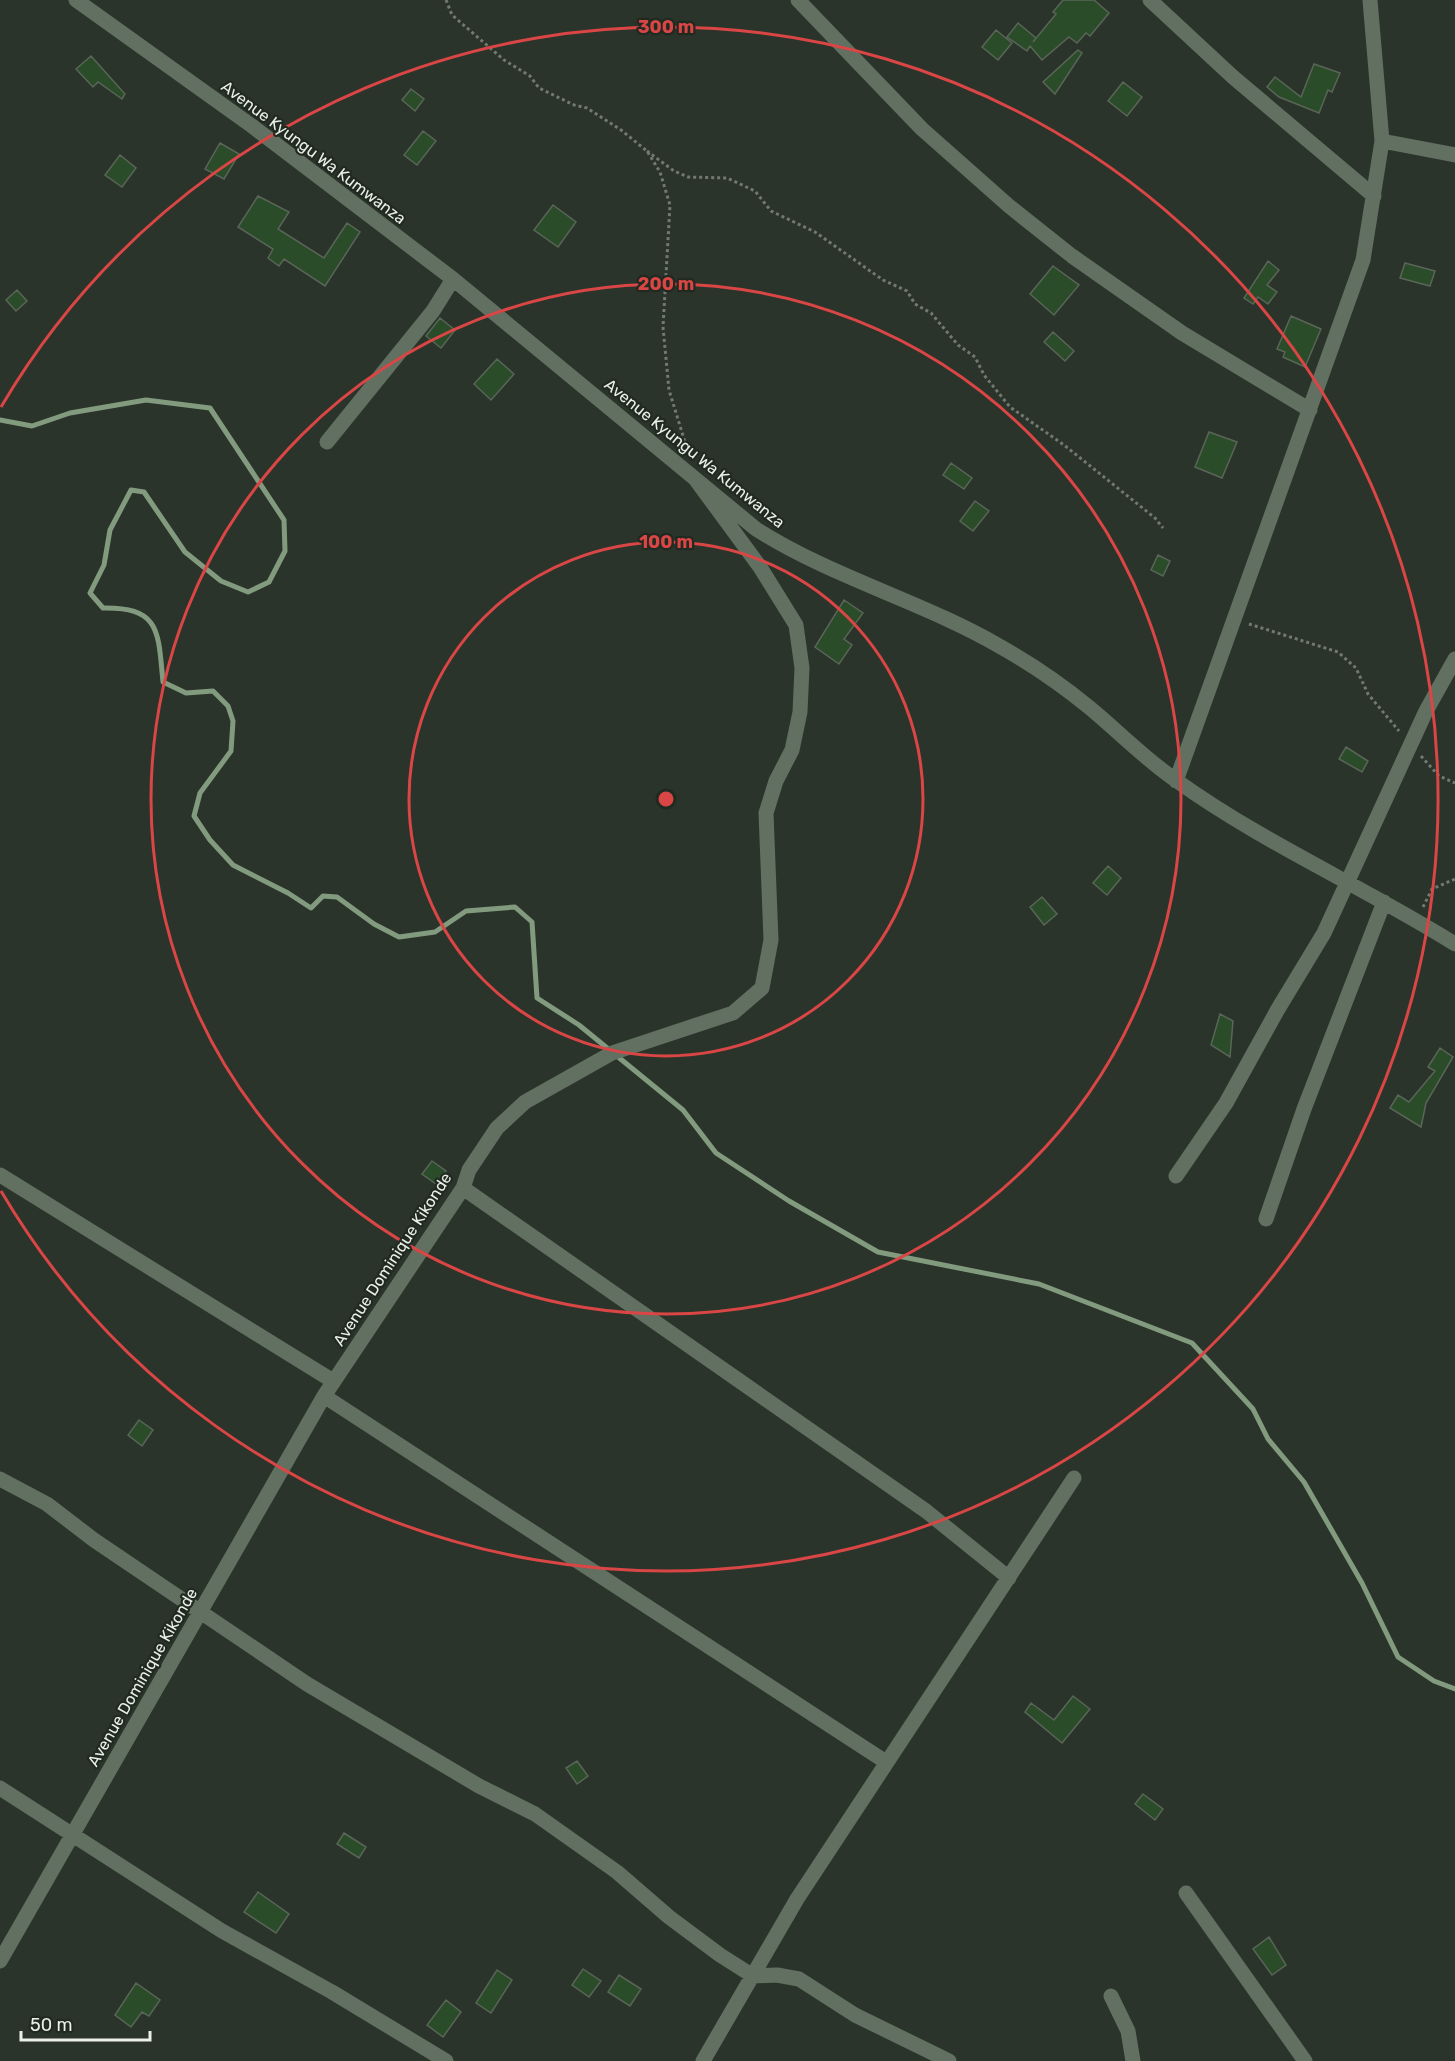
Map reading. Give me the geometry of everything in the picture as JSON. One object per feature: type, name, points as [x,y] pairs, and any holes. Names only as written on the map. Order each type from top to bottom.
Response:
[{"type":"street","name":"Avenue Kyungu Wa Kumwanza","points":[[76,0],[252,126],[453,279],[756,529],[792,552],[988,639],[1041,670],[1176,781],[1289,853],[1350,882],[1455,944]]},
{"type":"street","points":[[798,0],[922,129],[1018,213],[1072,256],[1182,333],[1310,410]]},
{"type":"street","points":[[1150,0],[1233,77],[1374,196]]},
{"type":"street","points":[[1176,781],[1363,260],[1382,141],[1370,0]]},
{"type":"street","points":[[1382,141],[1455,155]]},
{"type":"street","points":[[327,442],[433,311],[453,279]]},
{"type":"street","name":"Avenue Dominique Kikonde","points":[[0,1961],[324,1396],[463,1188],[469,1170],[497,1128],[525,1102],[612,1053],[733,1012],[762,988],[771,940],[766,813],[776,781],[792,750],[800,712],[802,668],[796,625],[760,567],[696,480]]},
{"type":"street","points":[[1176,1176],[1232,1094],[1278,1009],[1324,933],[1350,882],[1426,711],[1455,659]]},
{"type":"street","points":[[1266,1219],[1304,1109],[1384,902]]},
{"type":"street","points":[[0,1175],[333,1381]]},
{"type":"street","points":[[463,1188],[926,1511],[1009,1578]]},
{"type":"street","points":[[324,1396],[886,1762]]},
{"type":"street","points":[[703,2061],[797,1899],[1074,1478]]},
{"type":"street","points":[[0,1479],[47,1504],[94,1540],[306,1684],[479,1786],[535,1814],[617,1872],[669,1917],[720,1955],[753,1976],[777,1975],[800,1979],[855,2015],[949,2061]]},
{"type":"street","points":[[0,1788],[222,1931],[332,1992],[446,2061]]},
{"type":"street","points":[[1186,1893],[1305,2061]]},
{"type":"street","points":[[1111,1996],[1128,2031],[1133,2061]]},
{"type":"path","points":[[446,0],[452,15],[504,60],[530,76],[539,88],[574,105],[587,108],[621,130],[674,171],[688,177],[727,178],[755,191],[771,211],[815,232],[884,280],[907,291],[915,304],[932,313],[958,345],[975,357],[984,375],[1010,407],[1064,445],[1155,518],[1162,528]]},
{"type":"path","points":[[647,151],[660,172],[670,206],[663,327],[669,390],[696,480]]},
{"type":"path","points":[[1235,620],[1338,652],[1356,668],[1368,694],[1410,745],[1439,776],[1455,783]]},
{"type":"path","points":[[1416,920],[1432,889],[1455,879]]},
{"type":"building","points":[[1063,0],[1094,0],[1109,13],[1090,36],[1086,33],[1077,43],[1069,37],[1042,60],[1030,46],[1027,51],[1007,37],[1018,23],[1036,38],[1033,42],[1056,14],[1053,12]]},
{"type":"building","points":[[996,30],[1012,43],[998,60],[982,47]]},
{"type":"building","points":[[1078,50],[1082,53],[1055,94],[1043,82]]},
{"type":"building","points":[[91,56],[125,94],[122,99],[98,82],[93,87],[76,69]]},
{"type":"building","points":[[1314,64],[1340,73],[1332,92],[1328,90],[1319,113],[1279,97],[1267,87],[1275,77],[1301,97]]},
{"type":"building","points":[[1123,82],[1142,97],[1127,116],[1108,101]]},
{"type":"building","points":[[411,89],[424,99],[415,111],[402,100]]},
{"type":"building","points":[[423,131],[436,141],[417,165],[404,155]]},
{"type":"building","points":[[220,143],[239,154],[224,179],[205,169]]},
{"type":"building","points":[[120,155],[136,168],[122,187],[105,175]]},
{"type":"building","points":[[258,196],[289,212],[278,229],[324,258],[347,223],[360,232],[325,286],[284,259],[279,266],[268,258],[273,249],[238,227]]},
{"type":"building","points":[[553,205],[576,222],[558,247],[534,230]]},
{"type":"building","points":[[1268,261],[1279,270],[1267,285],[1277,292],[1268,304],[1258,297],[1253,304],[1244,298]]},
{"type":"building","points":[[1405,263],[1435,271],[1430,286],[1400,278]]},
{"type":"building","points":[[1053,266],[1079,285],[1054,315],[1030,294]]},
{"type":"building","points":[[17,290],[27,301],[16,311],[6,300]]},
{"type":"building","points":[[1291,316],[1321,329],[1305,367],[1283,357],[1285,352],[1277,349]]},
{"type":"building","points":[[440,318],[455,330],[441,348],[426,336]]},
{"type":"building","points":[[1053,332],[1074,351],[1065,361],[1044,342]]},
{"type":"building","points":[[497,359],[514,374],[491,400],[474,384]]},
{"type":"building","points":[[1209,432],[1237,442],[1222,478],[1195,467]]},
{"type":"building","points":[[951,463],[972,478],[964,489],[943,475]]},
{"type":"building","points":[[975,501],[989,511],[973,531],[960,521]]},
{"type":"building","points":[[1158,555],[1170,561],[1163,576],[1151,570]]},
{"type":"building","points":[[844,600],[863,613],[844,639],[852,645],[839,664],[815,647]]},
{"type":"building","points":[[1346,747],[1368,761],[1362,772],[1339,759]]},
{"type":"building","points":[[1108,866],[1121,878],[1107,895],[1093,883]]},
{"type":"building","points":[[1042,897],[1057,914],[1044,925],[1030,907]]},
{"type":"building","points":[[1220,1014],[1233,1021],[1230,1057],[1211,1045]]},
{"type":"building","points":[[1440,1048],[1453,1057],[1426,1103],[1421,1127],[1390,1108],[1398,1095],[1409,1102],[1435,1071],[1428,1067]]},
{"type":"building","points":[[432,1161],[446,1171],[436,1184],[422,1174]]},
{"type":"building","points":[[139,1420],[153,1430],[142,1446],[128,1435]]},
{"type":"building","points":[[1073,1696],[1090,1709],[1062,1743],[1025,1712],[1031,1703],[1054,1720]]},
{"type":"building","points":[[577,1761],[588,1776],[577,1784],[566,1768]]},
{"type":"building","points":[[1143,1794],[1163,1809],[1155,1820],[1135,1804]]},
{"type":"building","points":[[344,1833],[366,1847],[359,1858],[337,1844]]},
{"type":"building","points":[[258,1892],[289,1914],[276,1933],[244,1912]]},
{"type":"building","points":[[1269,1937],[1286,1965],[1272,1975],[1253,1949]]},
{"type":"building","points":[[583,1969],[601,1981],[589,1997],[572,1985]]},
{"type":"building","points":[[497,1970],[512,1980],[491,2013],[476,2003]]},
{"type":"building","points":[[619,1975],[641,1989],[630,2006],[608,1992]]},
{"type":"building","points":[[136,1983],[160,2000],[149,2016],[142,2012],[131,2027],[115,2015]]},
{"type":"building","points":[[446,2000],[461,2012],[443,2037],[427,2025]]},
{"type":"waterway","points":[[0,420],[32,426],[70,413],[146,400],[210,408],[284,520],[285,551],[269,582],[248,592],[221,581],[185,552],[144,492],[131,490],[110,530],[104,565],[90,593],[103,608],[136,612],[153,626],[160,649],[163,682],[186,693],[213,691],[228,706],[233,721],[231,751],[200,793],[194,816],[210,840],[233,865],[288,893],[311,908],[323,896],[337,897],[374,924],[399,937],[435,932],[466,911],[515,907],[532,922],[537,998],[579,1025],[683,1110],[716,1153],[789,1201],[878,1252],[1039,1284],[1192,1343],[1253,1409],[1268,1439],[1304,1482],[1362,1583],[1398,1657],[1434,1681],[1455,1689]]}]
